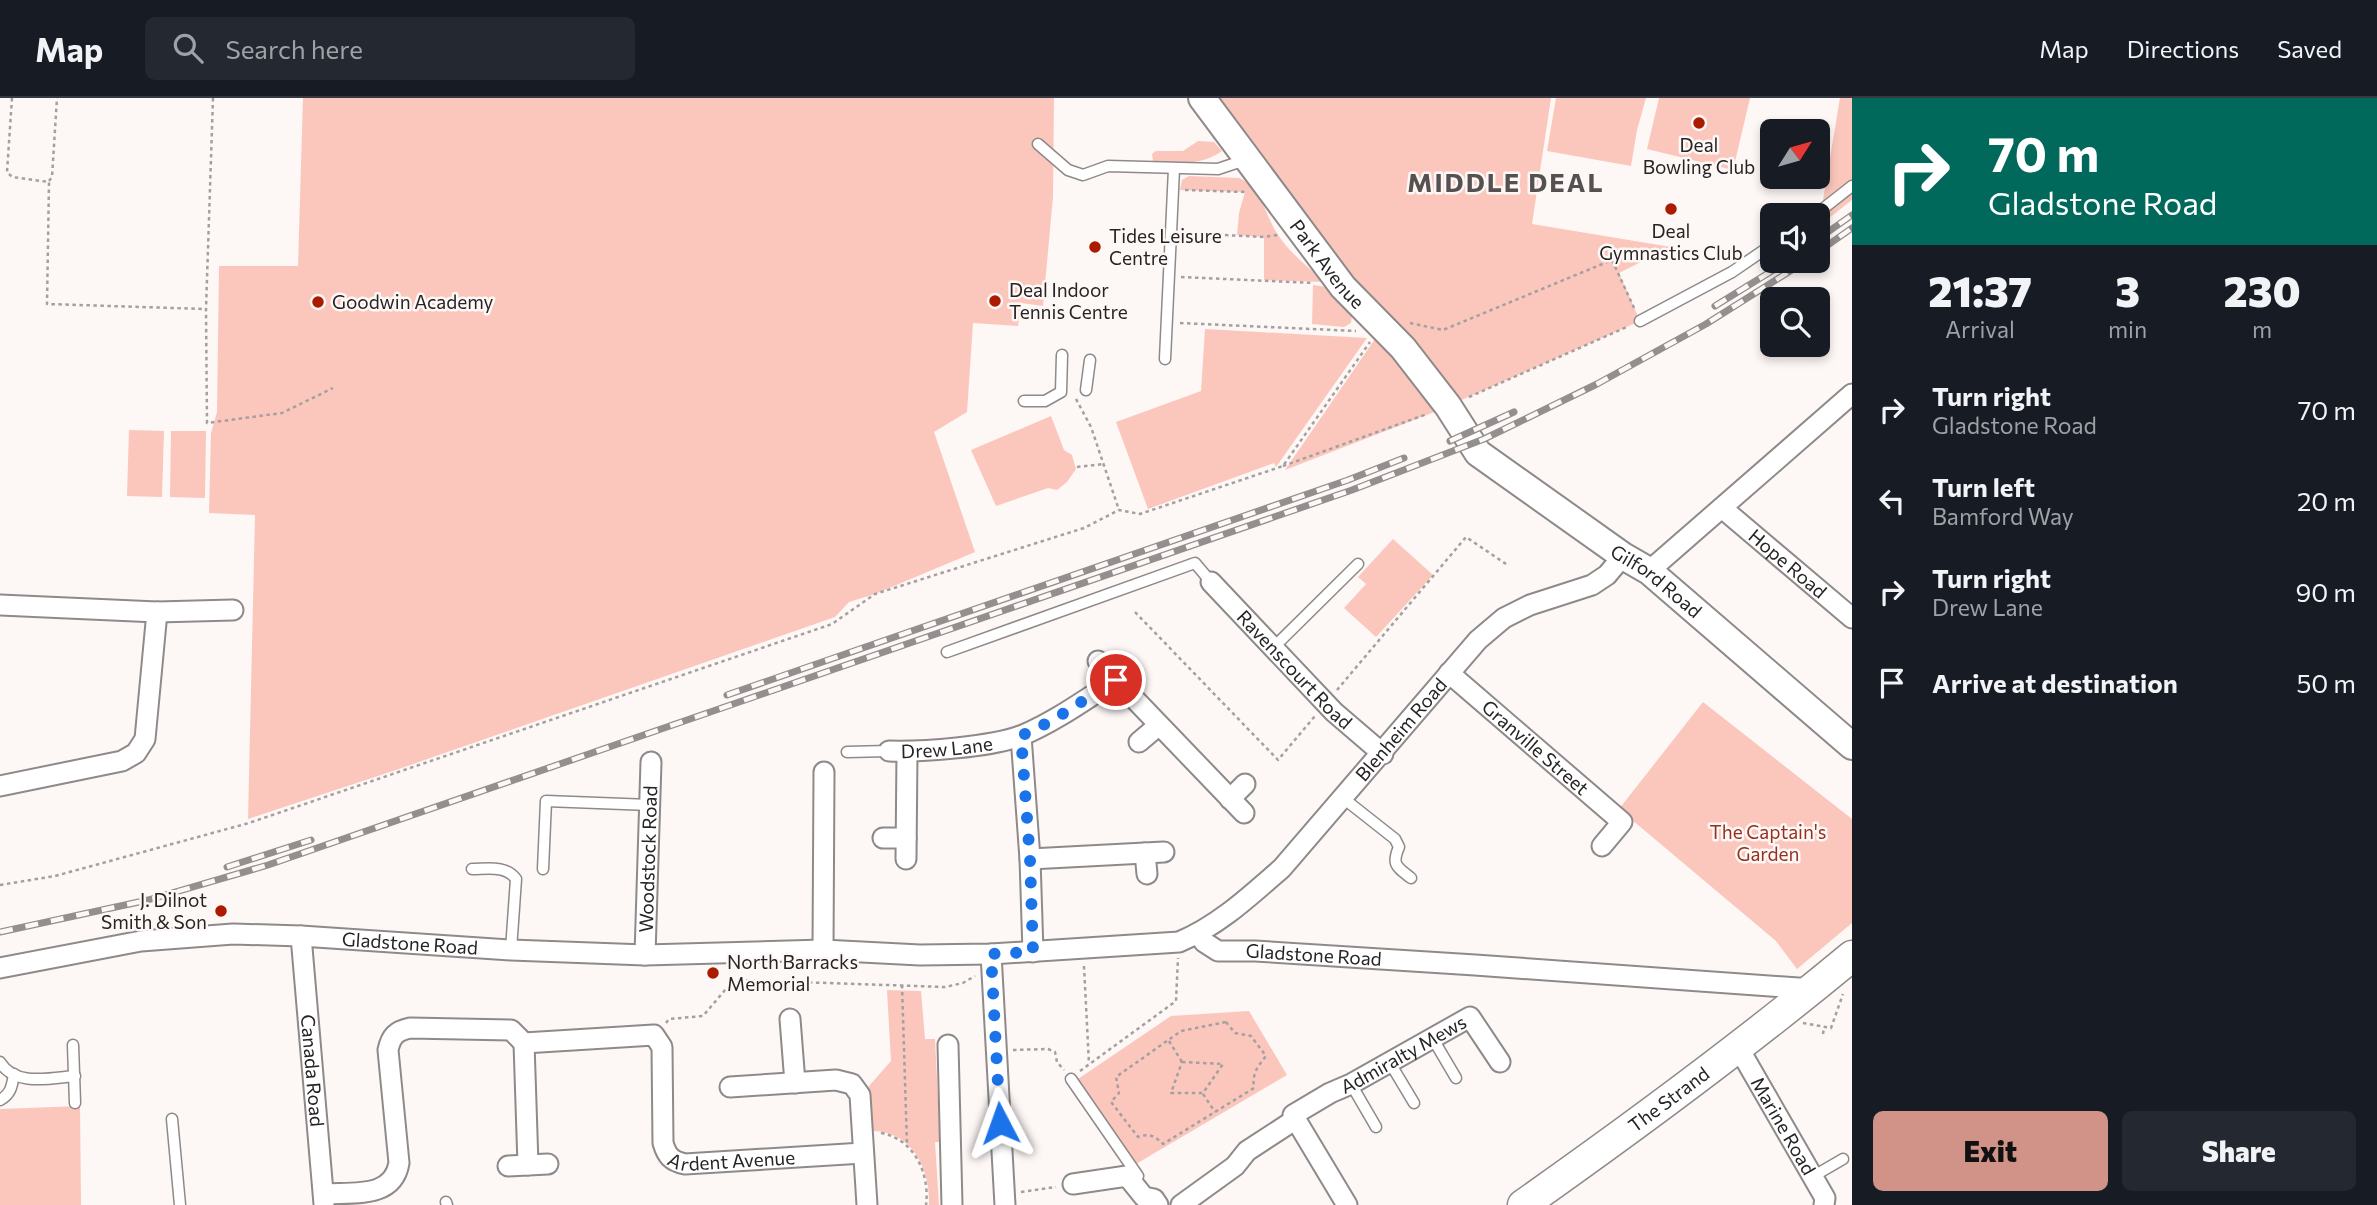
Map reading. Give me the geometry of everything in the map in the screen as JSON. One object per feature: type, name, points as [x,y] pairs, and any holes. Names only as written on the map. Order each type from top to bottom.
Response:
[{"type":"main road","name":"The Strand","points":[[1523,1205],[1738,1047],[1852,956]]},
{"type":"street","name":"Park Avenue","points":[[1202,98],[1343,287],[1379,330],[1403,348],[1454,415]]},
{"type":"street","points":[[1649,571],[1852,394]]},
{"type":"street","name":"Gilford Road","points":[[1454,415],[1478,453],[1487,462],[1649,571],[1851,743]]},
{"type":"street","name":"Hope Road","points":[[1721,508],[1852,618]]},
{"type":"street","name":"Blenheim Road","points":[[1199,934],[1244,901],[1282,868],[1478,640],[1504,618],[1531,605],[1592,585],[1607,575],[1623,556]]},
{"type":"street","name":"Ravenscourt Road","points":[[1211,582],[1326,703],[1382,754]]},
{"type":"street","points":[[0,605],[157,612],[233,610]]},
{"type":"street","points":[[0,786],[122,761],[136,753],[145,739],[157,612]]},
{"type":"street","points":[[1097,661],[1244,813]]},
{"type":"street","name":"Granville Street","points":[[1449,673],[1622,822],[1602,846]]},
{"type":"street","name":"Drew Lane","points":[[898,751],[996,742],[1021,736],[1053,720],[1116,680]]},
{"type":"street","points":[[1139,743],[1159,725]]},
{"type":"street","points":[[1021,736],[1030,859],[1033,952]]},
{"type":"street","points":[[898,751],[906,859]]},
{"type":"street","name":"Woodstock Road","points":[[645,954],[651,762]]},
{"type":"street","points":[[823,950],[824,772]]},
{"type":"street","points":[[1230,799],[1245,784]]},
{"type":"street","points":[[883,838],[906,838]]},
{"type":"street","points":[[1030,859],[1154,852],[1147,874]]},
{"type":"street","name":"Gladstone Road","points":[[0,968],[141,941],[233,934],[511,950],[645,954],[823,950],[920,955],[1033,952],[1179,942],[1199,934],[1204,942],[1218,951],[1338,956],[1812,989]]},
{"type":"street","name":"Canada Road","points":[[301,936],[324,1200]]},
{"type":"street","points":[[986,954],[996,1051],[1005,1205]]},
{"type":"street","name":"Admiralty Mews","points":[[1181,1205],[1235,1166],[1247,1151],[1296,1119],[1293,1115],[1470,1017],[1500,1062]]},
{"type":"street","points":[[790,1019],[795,1083]]},
{"type":"street","points":[[324,1200],[380,1190],[389,1185],[397,1175],[399,1163],[388,1050],[390,1039],[399,1031],[410,1028],[511,1030],[524,1043],[518,1166],[548,1164]]},
{"type":"street","points":[[524,1043],[654,1035]]},
{"type":"street","name":"Ardent Avenue","points":[[654,1035],[662,1047],[663,1143],[674,1162],[685,1164],[863,1143]]},
{"type":"street","points":[[948,1045],[952,1205]]},
{"type":"street","name":"Marine Road","points":[[1738,1047],[1825,1198],[1824,1205]]},
{"type":"street","points":[[730,1087],[836,1080],[852,1084],[860,1095],[867,1205]]},
{"type":"street","points":[[1296,1119],[1347,1205]]},
{"type":"street","points":[[1073,1184],[1127,1176],[1144,1198],[1156,1202]]},
{"type":"lane","points":[[1038,144],[1068,170],[1083,175],[1108,166],[1218,169],[1246,160]]},
{"type":"lane","points":[[1165,359],[1174,169]]},
{"type":"lane","points":[[1830,203],[1852,186]]},
{"type":"lane","points":[[1640,321],[1732,272],[1760,253]]},
{"type":"lane","points":[[1024,401],[1045,401],[1061,392],[1062,355]]},
{"type":"lane","points":[[1086,390],[1090,360]]},
{"type":"lane","points":[[947,652],[1195,563],[1211,582]]},
{"type":"lane","points":[[1273,648],[1358,564]]},
{"type":"lane","points":[[847,752],[898,751]]},
{"type":"lane","points":[[1343,798],[1395,839],[1399,847],[1395,863],[1411,878]]},
{"type":"lane","points":[[543,869],[547,801],[650,805]]},
{"type":"lane","points":[[472,869],[503,869],[513,874],[516,879],[511,950]]},
{"type":"lane","points":[[1433,1039],[1456,1078]]},
{"type":"lane","points":[[73,1045],[75,1103]]},
{"type":"lane","points":[[0,1062],[4,1068],[22,1079],[75,1076]]},
{"type":"lane","points":[[1390,1063],[1413,1103]]},
{"type":"lane","points":[[0,1100],[12,1089],[14,1074]]},
{"type":"lane","points":[[1071,1079],[1156,1202]]},
{"type":"lane","points":[[1351,1084],[1376,1127]]},
{"type":"lane","points":[[172,1119],[180,1205]]},
{"type":"lane","points":[[1812,1177],[1843,1159]]},
{"type":"path","points":[[12,98],[7,172],[12,177],[49,181]]},
{"type":"path","points":[[57,98],[52,177],[49,181],[47,304],[205,309]]},
{"type":"path","points":[[213,98],[205,309],[207,423],[282,413],[333,388]]},
{"type":"path","points":[[1173,190],[1249,192]]},
{"type":"path","points":[[1170,232],[1264,237],[1278,235]]},
{"type":"path","points":[[0,885],[55,876],[249,823],[832,624],[875,594],[1084,528],[1119,510],[1140,514],[1283,466],[1454,415],[1640,321],[1612,260],[1443,330],[1426,328],[1391,317],[1283,466]]},
{"type":"path","points":[[1168,276],[1319,283]]},
{"type":"path","points":[[1166,322],[1379,330]]},
{"type":"path","points":[[1074,395],[1091,427],[1119,510]]},
{"type":"path","points":[[1077,467],[1104,464]]},
{"type":"path","points":[[1135,612],[1278,760],[1466,537],[1508,566]]},
{"type":"path","points":[[996,1051],[1048,1049],[1055,1052],[1057,1062],[1071,1079],[1176,1001],[1179,942]]},
{"type":"path","points":[[1083,948],[1089,1064]]},
{"type":"path","points":[[654,1035],[670,1019],[703,1016],[732,983],[738,980],[945,987],[963,983],[981,974],[986,954]]},
{"type":"path","points":[[902,985],[907,1145]]},
{"type":"path","points":[[1799,1023],[1831,1028],[1844,992]]},
{"type":"path","points":[[1226,1022],[1235,1033],[1251,1035],[1266,1056],[1252,1077],[1254,1088],[1215,1112],[1163,1144],[1155,1136],[1146,1134],[1138,1137],[1111,1101],[1119,1093],[1116,1077],[1181,1031],[1226,1022]]},
{"type":"path","points":[[1823,1034],[1824,1027]]},
{"type":"path","points":[[1168,1040],[1182,1062]]},
{"type":"path","points":[[1182,1062],[1223,1063],[1203,1093]]},
{"type":"path","points":[[1182,1062],[1171,1093],[1203,1093]]},
{"type":"path","points":[[1203,1093],[1215,1112]]},
{"type":"path","points":[[863,1143],[883,1133],[907,1145],[919,1160],[924,1175],[926,1205]]},
{"type":"path","points":[[1026,1191],[1073,1184]]},
{"type":"green space","name":"Goodwin Academy","points":[[303,98],[1054,98],[1053,197],[1043,306],[1021,303],[1018,326],[973,323],[967,412],[934,432],[975,552],[875,594],[849,602],[835,617],[248,819],[255,515],[209,513],[211,433],[217,412],[219,266],[298,266]]},
{"type":"green space","points":[[1202,98],[1551,98],[1532,224],[1671,247],[1619,273],[1640,321],[1448,406]]},
{"type":"green space","points":[[1556,98],[1646,98],[1631,166],[1547,151]]},
{"type":"green space","name":"Deal Bowling Club","points":[[1659,98],[1750,98],[1733,170],[1647,149]]},
{"type":"green space","points":[[1840,98],[1852,98],[1852,200],[1830,217],[1830,203],[1822,203],[1825,189],[1830,189],[1830,158]]},
{"type":"green space","points":[[1198,141],[1214,142],[1222,151],[1197,161],[1153,161],[1152,154],[1156,151],[1183,151]]},
{"type":"green space","points":[[1189,176],[1239,178],[1246,182],[1258,195],[1283,242],[1325,282],[1264,280],[1264,237],[1237,235],[1245,192],[1180,190],[1182,180]]},
{"type":"green space","points":[[1313,285],[1327,287],[1352,315],[1351,323],[1344,327],[1312,324]]},
{"type":"green space","points":[[1205,329],[1367,338],[1276,467],[1274,463],[1148,509],[1116,422],[1201,391]]},
{"type":"green space","points":[[1375,339],[1381,342],[1437,411],[1285,470]]},
{"type":"green space","points":[[1051,416],[1064,450],[1072,455],[1076,469],[1057,490],[1048,488],[996,506],[971,450]]},
{"type":"green space","points":[[129,430],[164,431],[162,497],[127,496]]},
{"type":"green space","points":[[171,431],[206,431],[205,498],[170,497]]},
{"type":"green space","points":[[1393,539],[1433,575],[1376,637],[1344,608],[1366,584],[1358,577]]},
{"type":"green space","name":"The Captain's Garden","points":[[1703,702],[1852,819],[1852,923],[1797,969],[1776,941],[1619,809]]},
{"type":"green space","points":[[887,990],[921,991],[925,1039],[935,1039],[940,1142],[935,1142],[939,1205],[929,1205],[929,1192],[922,1166],[909,1145],[887,1133],[873,1131],[869,1086],[891,1061]]},
{"type":"green space","points":[[1249,1011],[1287,1075],[1136,1164],[1075,1081],[1171,1016]]},
{"type":"green space","points":[[80,1106],[81,1205],[0,1205],[0,1109]]},
{"type":"railway","points":[[1830,231],[1852,215]]},
{"type":"railway","points":[[1830,244],[1852,228]]},
{"type":"railway","points":[[1715,306],[1769,273]]},
{"type":"railway","points":[[0,932],[148,900],[268,865],[1352,490],[1484,439],[1597,384],[1706,324],[1787,273]]},
{"type":"railway","points":[[1450,441],[1514,412]]},
{"type":"railway","points":[[727,695],[1348,480],[1404,458]]},
{"type":"railway","points":[[227,867],[311,840]]},
{"type":"place","name":"Deal Bowling Club","points":[[1699,123]]},
{"type":"place","name":"Deal Gymnastics Club","points":[[1671,209]]},
{"type":"place","name":"Tides Leisure Centre","points":[[1095,247]]},
{"type":"place","name":"Deal Indoor Tennis Centre","points":[[995,301]]},
{"type":"place","name":"Goodwin Academy","points":[[318,302]]},
{"type":"place","name":"J. Dilnot Smith & Son","points":[[221,911]]},
{"type":"place","name":"North Barracks Memorial","points":[[713,973]]},
{"type":"district","name":"MIDDLE DEAL","points":[[1506,183]]},
{"type":"route","points":[[1000,1123],[991,954],[1033,952],[1030,859],[1021,736],[1053,720],[1116,680]]}]
